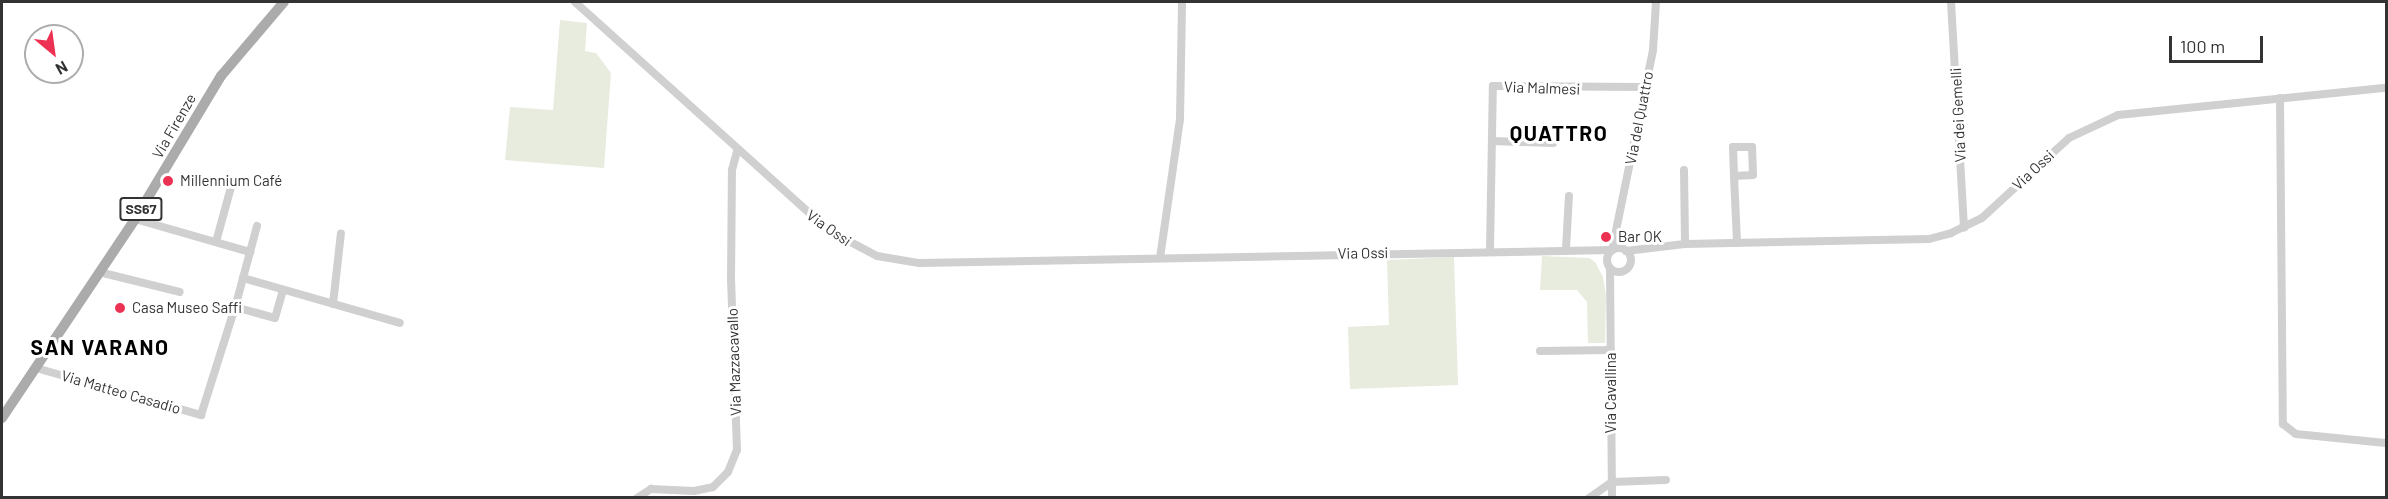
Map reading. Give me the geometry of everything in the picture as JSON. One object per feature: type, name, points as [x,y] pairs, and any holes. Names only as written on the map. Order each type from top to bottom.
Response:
[{"type":"main road","name":"Via Firenze","points":[[2,418],[135,219],[221,76],[284,2]]},
{"type":"street","name":"Via Ossi","points":[[575,2],[737,151],[828,230],[877,256],[919,263],[1490,250],[1591,251],[1685,244],[1929,238],[1964,228],[1982,218],[2055,150],[2091,125],[2143,111],[2386,88]]},
{"type":"street","points":[[1160,258],[1180,119],[1182,2]]},
{"type":"street","name":"Via del Quattro","points":[[1630,265],[1619,250],[1616,234],[1653,50],[1656,2]]},
{"type":"street","name":"Via dei Gemelli","points":[[1951,2],[1964,228]]},
{"type":"street","name":"Via Malmesi","points":[[1490,250],[1493,86],[1645,87]]},
{"type":"street","points":[[2280,98],[2283,424],[2296,434],[2386,443]]},
{"type":"street","points":[[1492,141],[1553,143]]},
{"type":"street","name":"Via Mazzacavallo","points":[[637,498],[651,489],[694,491],[713,487],[728,472],[737,450],[731,280],[732,170],[737,151]]},
{"type":"street","points":[[1684,170],[1685,244]]},
{"type":"street","points":[[1734,176],[1737,243]]},
{"type":"street","points":[[216,242],[231,187]]},
{"type":"street","points":[[1566,249],[1569,196]]},
{"type":"street","points":[[135,219],[250,252]]},
{"type":"street","points":[[257,226],[235,307],[275,318],[283,290]]},
{"type":"street","points":[[333,304],[341,233]]},
{"type":"street","points":[[1591,251],[1609,266],[1622,272],[1650,247]]},
{"type":"street","points":[[1609,266],[1619,250]]},
{"type":"street","name":"Via Cavallina","points":[[1609,266],[1613,289],[1612,498]]},
{"type":"street","points":[[99,272],[180,292]]},
{"type":"street","name":"Via Cavallina","points":[[1613,289],[1622,272]]},
{"type":"street","points":[[243,278],[400,323]]},
{"type":"street","name":"Via Matteo Casadio","points":[[36,368],[201,415],[235,307]]},
{"type":"street","points":[[1540,351],[1611,350]]},
{"type":"street","points":[[1589,498],[1612,482],[1666,480]]},
{"type":"shaded area","points":[[560,20],[587,23],[585,51],[596,53],[611,73],[604,168],[505,160],[510,107],[553,110]]},
{"type":"shaded area","points":[[1542,256],[1589,258],[1595,262],[1603,277],[1606,295],[1605,343],[1588,343],[1587,302],[1577,290],[1540,290]]},
{"type":"shaded area","points":[[1454,257],[1458,385],[1350,389],[1348,327],[1389,325],[1387,260]]},
{"type":"place","name":"Millennium Café","points":[[168,181]]},
{"type":"place","name":"Bar OK","points":[[1606,237]]},
{"type":"place","name":"Casa Museo Saffi","points":[[120,308]]},
{"type":"district","name":"QUATTRO","points":[[1559,133]]},
{"type":"district","name":"SAN VARANO","points":[[100,347]]}]
